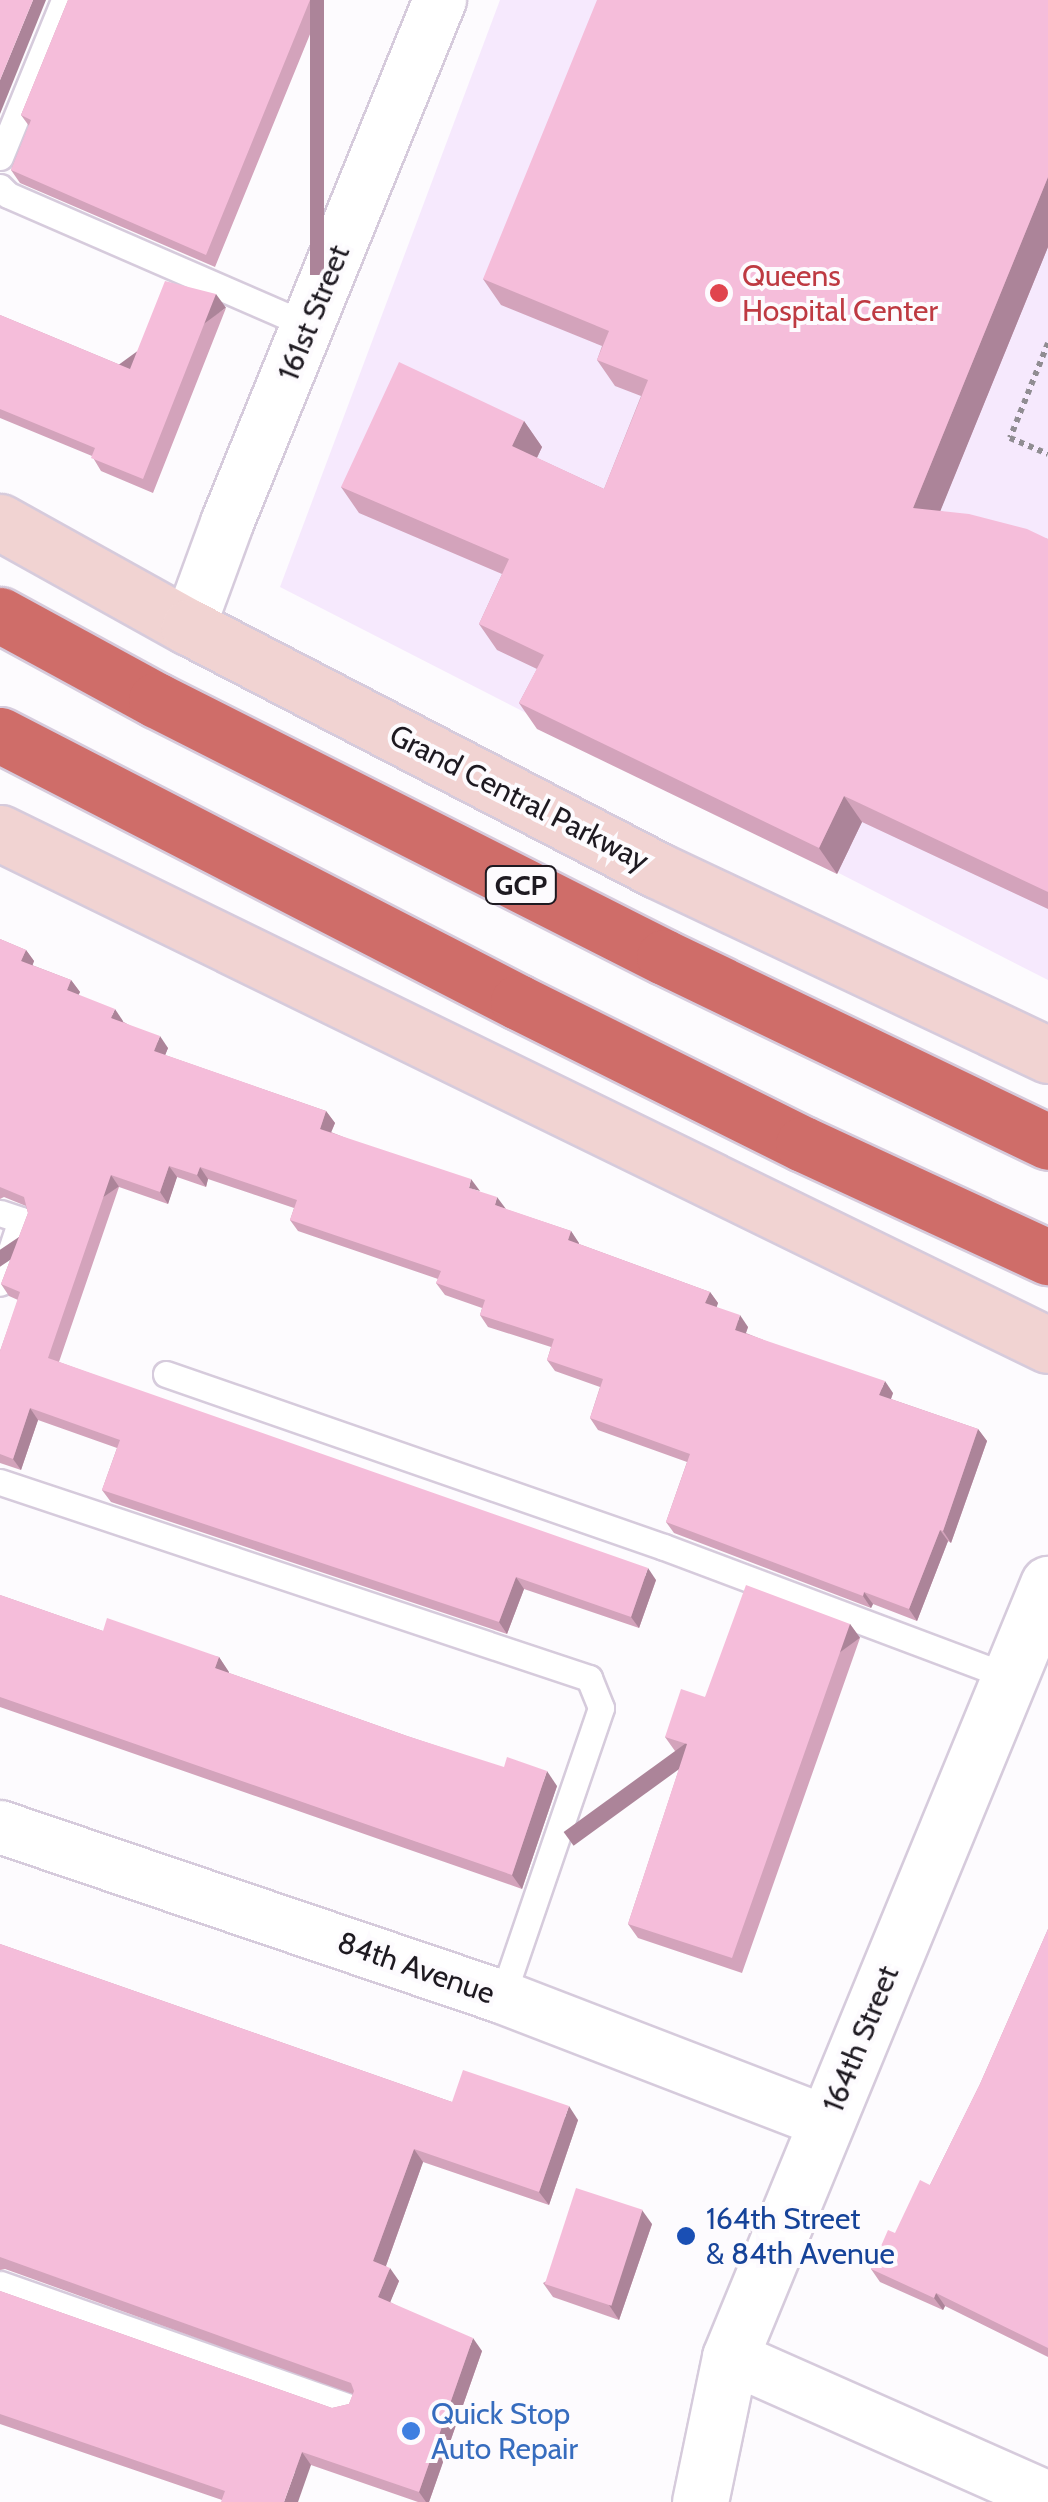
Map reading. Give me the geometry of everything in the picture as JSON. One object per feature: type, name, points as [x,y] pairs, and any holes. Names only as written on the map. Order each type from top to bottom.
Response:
[{"type":"highway","name":"GCP","points":[[0,615],[156,700],[629,939],[1048,1142]]},
{"type":"highway","points":[[0,735],[536,1011],[803,1144],[1048,1258]]},
{"type":"main road","name":"Grand Central Parkway","points":[[0,522],[189,627],[657,870],[1048,1055]]},
{"type":"main road","points":[[0,834],[1048,1344]]},
{"type":"street","name":"161st Street","points":[[189,627],[440,0]]},
{"type":"street","name":"164th Street","points":[[700,2502],[730,2357],[1048,1584]]},
{"type":"street","name":"84th Avenue","points":[[0,1827],[502,1996],[826,2122]]},
{"type":"street","points":[[730,2357],[1048,2498]]},
{"type":"lane","points":[[0,157],[6,126],[64,0]]},
{"type":"lane","points":[[0,186],[8,195],[309,326]]},
{"type":"lane","points":[[0,1213],[21,1220],[0,1283]]},
{"type":"lane","points":[[166,1374],[664,1548],[1010,1677]]},
{"type":"lane","points":[[0,1482],[588,1678],[602,1708],[502,1996]]},
{"type":"lane","points":[[0,2284],[348,2406]]},
{"type":"path","points":[[1048,343],[1010,438],[1048,454]]},
{"type":"shaded area","name":"Queens Hospital Center","points":[[500,0],[1048,0],[1048,980],[280,587]]},
{"type":"building","points":[[0,0],[33,0],[0,80]]},
{"type":"building","points":[[68,0],[310,0],[206,255],[11,170],[31,120],[21,115]]},
{"type":"building","name":"Queens Hospital Center","points":[[597,0],[1048,0],[1048,177],[913,508],[969,514],[1027,529],[1048,539],[1048,892],[844,796],[819,848],[519,703],[544,655],[479,624],[509,559],[341,487],[399,362],[524,421],[512,446],[604,489],[648,380],[597,360],[609,331],[483,279]]},
{"type":"building","points":[[165,281],[216,294],[143,479],[91,458],[95,448],[0,409],[0,315],[130,369]]},
{"type":"building","points":[[0,939],[26,950],[21,961],[71,980],[67,990],[115,1009],[111,1018],[160,1036],[154,1051],[326,1111],[320,1129],[471,1179],[469,1188],[497,1197],[495,1205],[571,1231],[568,1240],[710,1292],[705,1303],[740,1315],[735,1330],[885,1381],[879,1395],[978,1429],[943,1531],[940,1530],[909,1609],[864,1592],[863,1596],[666,1522],[690,1454],[590,1418],[603,1379],[547,1360],[554,1339],[480,1315],[485,1300],[436,1283],[441,1271],[290,1220],[297,1200],[200,1167],[197,1175],[169,1166],[160,1192],[111,1175],[48,1358],[648,1568],[631,1617],[516,1577],[499,1622],[102,1490],[120,1440],[30,1408],[13,1459],[0,1454],[0,1351],[20,1292],[1,1284],[28,1213],[24,1197],[0,1187]]},
{"type":"building","points":[[746,1585],[850,1624],[732,1958],[628,1924],[687,1744],[665,1737],[681,1689],[705,1697]]},
{"type":"building","points":[[0,1595],[103,1631],[107,1618],[219,1657],[215,1668],[407,1736],[504,1767],[507,1757],[547,1771],[512,1875],[0,1697]]},
{"type":"building","points":[[1048,1929],[1048,2348],[936,2293],[934,2298],[871,2269],[888,2230],[895,2233],[920,2180],[930,2185],[980,2084]]},
{"type":"building","points":[[0,1944],[452,2102],[463,2070],[569,2106],[539,2192],[414,2149],[373,2261],[390,2268],[378,2297],[473,2338],[419,2492],[302,2452],[284,2502],[221,2502],[225,2491],[0,2414],[0,2291],[332,2408],[349,2404],[354,2391],[351,2383],[0,2257]]},
{"type":"building","points":[[576,2188],[643,2210],[611,2306],[545,2284]]},
{"type":"place","name":"Queens Hospital Center","points":[[719,293]]},
{"type":"place","name":"164th Street & 84th Avenue","points":[[686,2236]]},
{"type":"place","name":"Quick Stop Auto Repair","points":[[411,2431]]}]
